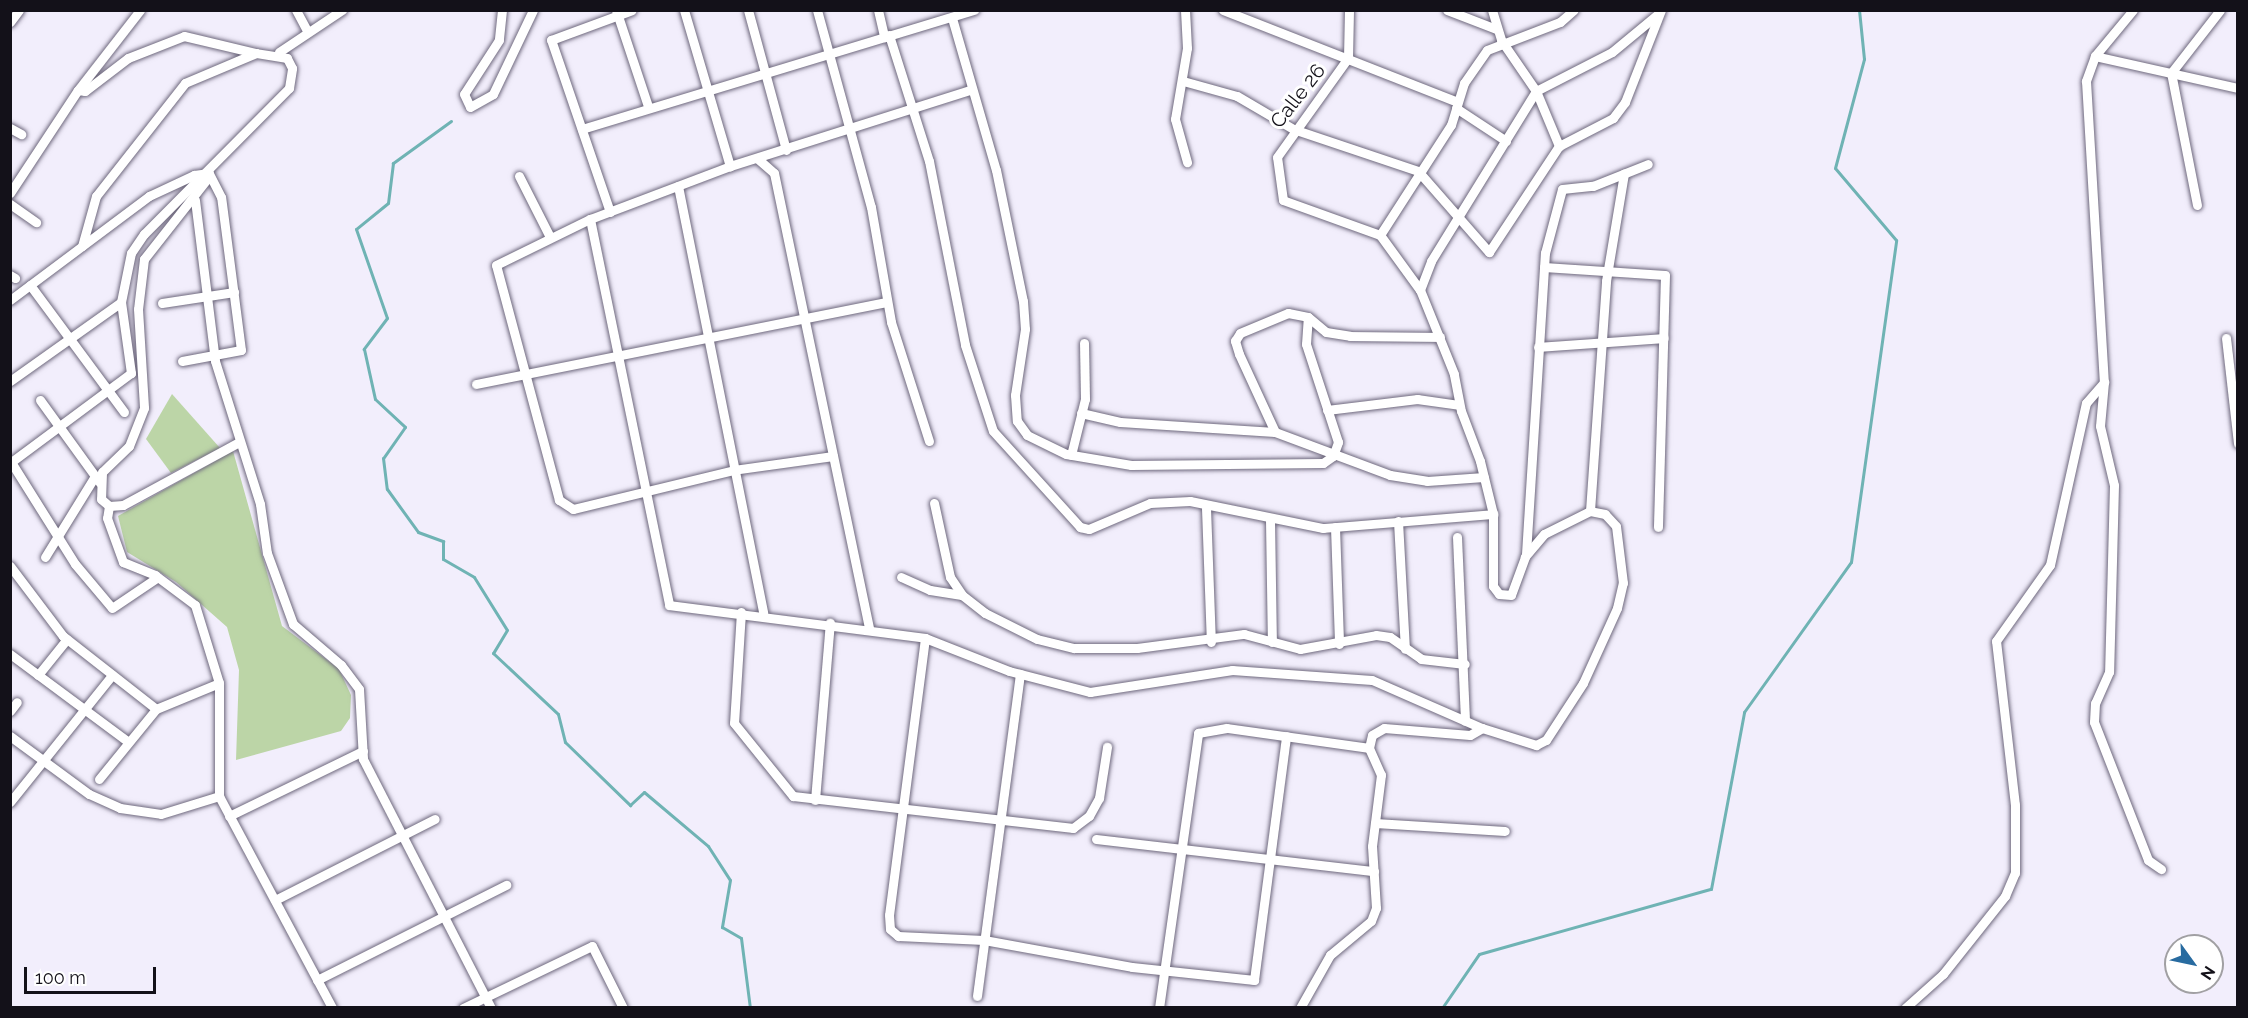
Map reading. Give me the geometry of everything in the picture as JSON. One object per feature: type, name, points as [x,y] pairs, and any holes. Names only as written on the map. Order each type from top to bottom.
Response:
[{"type":"street","points":[[10,22],[19,10]]},
{"type":"street","points":[[10,193],[78,90],[140,10]]},
{"type":"street","points":[[296,10],[307,31]]},
{"type":"street","points":[[78,90],[85,91],[128,58],[184,36],[256,53],[279,52],[307,31],[342,10]]},
{"type":"street","points":[[502,10],[499,40],[464,94],[470,107],[493,94],[533,10]]},
{"type":"street","points":[[610,212],[550,40],[617,13],[632,10]]},
{"type":"street","points":[[684,10],[730,166]]},
{"type":"street","points":[[748,10],[786,150]]},
{"type":"street","points":[[817,10],[851,128],[887,302],[929,441]]},
{"type":"street","points":[[878,10],[929,161],[965,345],[993,431],[1003,445],[1089,529],[1150,503],[1190,501],[1206,508],[1270,520],[1335,527],[1493,514]]},
{"type":"street","points":[[582,129],[706,88],[974,10]]},
{"type":"street","points":[[1185,10],[1183,81],[1175,118],[1187,162]]},
{"type":"street","points":[[1223,10],[1348,58],[1457,105],[1506,141]]},
{"type":"street","name":"Calle 26","points":[[1349,10],[1348,58],[1293,129],[1275,168],[1285,202],[1380,235]]},
{"type":"street","points":[[1447,10],[1496,29]]},
{"type":"street","points":[[1492,10],[1501,40],[1536,91],[1559,146]]},
{"type":"street","points":[[590,219],[669,605],[763,613],[925,638],[1020,674],[1090,692],[1232,670],[1372,680],[1482,728],[1536,745],[1546,740],[1583,683],[1623,583],[1616,526],[1605,514],[1590,511],[1544,534],[1526,557],[1511,595],[1499,594],[1493,585],[1493,514],[1484,477],[1459,405],[1440,337],[1420,290],[1380,235],[1487,50],[1501,40],[1560,22],[1574,10]]},
{"type":"street","points":[[2133,10],[2095,56],[2086,81],[2104,382],[2100,426],[2114,485],[2109,672],[2095,703],[2094,722],[2148,860],[2161,869]]},
{"type":"street","points":[[2197,205],[2171,73],[2220,10]]},
{"type":"street","points":[[1183,81],[1237,96],[1293,129],[1418,171],[1459,215],[1489,252],[1559,146],[1613,118],[1625,102],[1660,12]]},
{"type":"street","points":[[1420,290],[1459,215],[1536,91],[1612,52],[1660,12]]},
{"type":"street","points":[[617,13],[648,106]]},
{"type":"street","points":[[952,18],[970,90],[996,170],[1023,301],[1017,421],[1027,435],[1071,455],[1131,465],[1298,466],[1334,456]]},
{"type":"street","points":[[158,577],[112,608],[75,564],[59,531],[11,462],[58,424],[130,373],[121,302],[131,254],[289,88],[291,62],[279,52]]},
{"type":"street","points":[[82,246],[96,196],[175,94],[185,83],[256,53]]},
{"type":"street","points":[[2095,56],[2238,88]]},
{"type":"street","points":[[833,456],[734,470],[573,509],[559,500],[496,265],[590,219],[730,166],[970,90]]},
{"type":"street","points":[[10,128],[21,134]]},
{"type":"street","points":[[758,159],[774,173],[869,628]]},
{"type":"street","points":[[1526,557],[1544,267],[1562,189],[1593,186],[1648,164]]},
{"type":"street","points":[[45,557],[59,531],[102,472],[141,428],[146,378],[138,309],[144,259],[195,200],[209,173]]},
{"type":"street","points":[[10,300],[149,196],[194,174],[209,173]]},
{"type":"street","points":[[182,361],[241,350],[218,184],[209,173]]},
{"type":"street","points":[[1590,511],[1608,271],[1624,173]]},
{"type":"street","points":[[519,176],[550,237]]},
{"type":"street","points":[[678,186],[763,613]]},
{"type":"street","points":[[195,200],[205,296],[215,356],[237,443],[293,624],[352,675],[359,688],[363,751],[402,834],[491,1008]]},
{"type":"street","points":[[10,204],[36,222]]},
{"type":"street","points":[[1544,267],[1665,275],[1658,527]]},
{"type":"street","points":[[30,285],[124,412]]},
{"type":"street","points":[[162,303],[234,292]]},
{"type":"street","points":[[10,381],[121,302]]},
{"type":"street","points":[[476,384],[524,371],[617,352],[803,315],[887,302]]},
{"type":"street","points":[[1275,432],[1235,341],[1240,333],[1288,313],[1308,317],[1326,332],[1350,336],[1440,337]]},
{"type":"street","points":[[1308,317],[1306,345],[1338,442],[1334,456]]},
{"type":"street","points":[[1538,347],[1602,340],[1664,338]]},
{"type":"street","points":[[2226,338],[2238,443]]},
{"type":"street","points":[[1071,455],[1082,413],[1084,343]]},
{"type":"street","points":[[1905,1008],[1943,974],[2006,896],[2015,873],[2014,805],[1996,641],[2050,565],[2086,403],[2104,382]]},
{"type":"street","points":[[1327,410],[1417,399],[1459,405]]},
{"type":"street","points":[[40,400],[98,479],[101,499],[109,506],[123,505],[237,443]]},
{"type":"street","points":[[1082,413],[1119,422],[1275,432],[1334,456],[1427,481],[1484,477]]},
{"type":"street","points":[[934,503],[950,577],[962,595],[985,613],[1037,639],[1074,648],[1211,642],[1244,634],[1300,649],[1340,644],[1376,635],[1390,636],[1405,649],[1432,662],[1465,664]]},
{"type":"street","points":[[109,506],[107,518],[123,562],[158,577],[195,605],[219,683],[219,796],[332,1008]]},
{"type":"street","points":[[1206,508],[1211,642]]},
{"type":"street","points":[[1270,520],[1272,642]]},
{"type":"street","points":[[1398,521],[1405,649]]},
{"type":"street","points":[[1335,527],[1340,644]]},
{"type":"street","points":[[1457,537],[1465,664],[1465,721]]},
{"type":"street","points":[[10,566],[67,639],[156,709]]},
{"type":"street","points":[[901,578],[930,591],[962,595]]},
{"type":"street","points":[[741,612],[737,732],[784,788],[814,800],[904,807],[1073,828],[1089,816],[1099,798],[1107,747]]},
{"type":"street","points":[[814,800],[830,623]]},
{"type":"street","points":[[925,638],[890,929],[898,936],[984,940],[1164,969],[1254,980],[1286,736]]},
{"type":"street","points":[[38,675],[67,639]]},
{"type":"street","points":[[10,654],[126,740]]},
{"type":"street","points":[[977,996],[1020,674]]},
{"type":"street","points":[[10,802],[86,710],[111,675]]},
{"type":"street","points":[[99,779],[126,740],[156,709],[219,683]]},
{"type":"street","points":[[10,711],[17,702]]},
{"type":"street","points":[[1159,1008],[1183,852],[1198,733],[1227,728],[1369,748]]},
{"type":"street","points":[[1300,1008],[1330,955],[1371,921],[1376,908],[1375,823],[1381,775],[1369,748],[1372,735],[1384,728],[1470,735],[1482,728]]},
{"type":"street","points":[[10,736],[43,761],[120,808],[161,814],[219,796]]},
{"type":"street","points":[[228,816],[363,751]]},
{"type":"street","points":[[275,900],[435,819]]},
{"type":"street","points":[[1375,823],[1504,831]]},
{"type":"street","points":[[1096,838],[1183,852],[1374,871]]},
{"type":"street","points":[[316,980],[443,914],[506,885]]},
{"type":"street","points":[[463,1008],[592,946],[623,1008]]},
{"type":"green space","points":[[172,394],[220,448],[171,473],[146,439]]},
{"type":"green space","points":[[233,451],[282,626],[339,669],[351,695],[350,718],[341,731],[236,760],[239,670],[227,627],[176,582],[127,552],[118,516]]},
{"type":"waterway","points":[[1442,1008],[1479,954],[1711,889],[1744,712],[1851,562],[1896,240],[1835,168],[1864,59],[1859,10]]},
{"type":"waterway","points":[[451,121],[393,163],[388,203],[356,229],[387,318],[364,349],[375,399],[405,427],[383,458],[387,489],[418,532],[443,541],[443,559],[474,577],[507,630],[493,653],[558,714],[565,742],[630,805],[644,792],[708,846],[730,880],[722,927],[741,938],[750,1008]]}]
